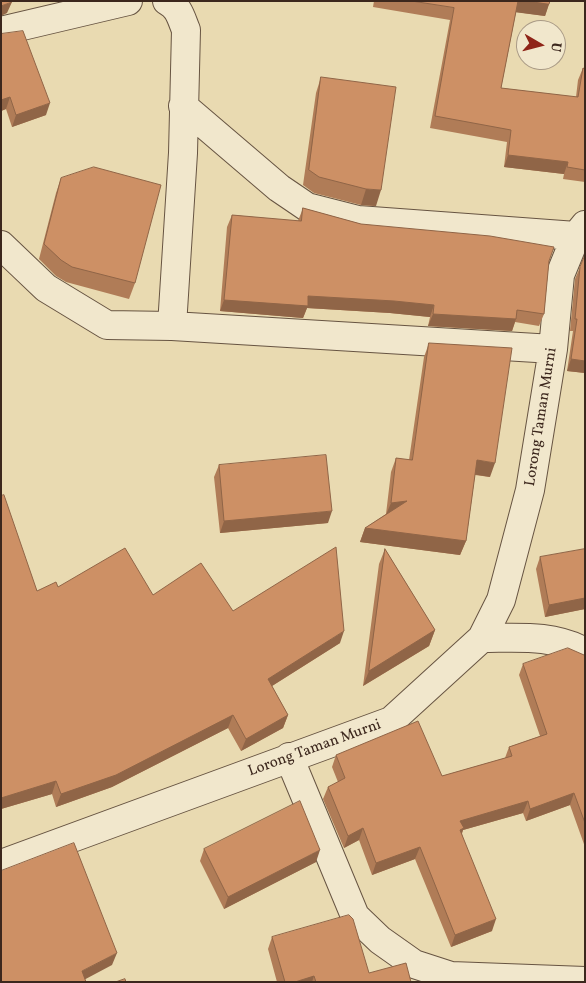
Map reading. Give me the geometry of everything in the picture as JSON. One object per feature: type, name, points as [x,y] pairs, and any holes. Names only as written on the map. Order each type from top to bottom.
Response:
[{"type":"street","points":[[1,31],[128,1]]},
{"type":"street","points":[[166,1],[173,4],[179,12],[186,30],[183,153],[172,326]]},
{"type":"street","points":[[183,106],[260,172],[307,206],[358,220],[580,231]]},
{"type":"street","name":"Lorong Taman Murni","points":[[1,864],[391,721],[482,638],[500,600],[530,490],[553,349],[560,275],[580,231]]},
{"type":"street","points":[[1,245],[46,288],[107,325],[172,326],[553,349]]},
{"type":"street","points":[[482,638],[542,638],[570,644],[585,652]]},
{"type":"street","points":[[289,758],[354,916],[380,940],[414,964],[451,976],[585,981]]},
{"type":"building","points":[[1,1],[12,1],[12,2],[1,6]]},
{"type":"building","points":[[412,1],[518,1],[501,88],[578,97],[583,68],[585,69],[585,170],[567,167],[568,162],[508,155],[511,130],[435,116],[454,8]]},
{"type":"building","points":[[527,1],[550,1],[549,4]]},
{"type":"building","points":[[23,31],[50,103],[16,115],[10,97],[1,100],[1,34]]},
{"type":"building","points":[[321,77],[396,87],[381,190],[366,189],[319,177],[309,170]]},
{"type":"building","points":[[94,167],[161,185],[135,283],[72,267],[61,260],[44,244],[61,178]]},
{"type":"building","points":[[303,208],[361,224],[490,236],[554,247],[549,261],[544,314],[517,310],[516,319],[433,314],[434,305],[308,296],[308,306],[224,300],[232,215],[301,221]]},
{"type":"building","points":[[585,255],[585,361],[571,359],[577,319],[575,319],[580,267]]},
{"type":"building","points":[[429,343],[512,348],[495,463],[477,460],[466,541],[365,528],[407,501],[391,503],[396,458],[412,460]]},
{"type":"building","points":[[326,455],[332,511],[224,521],[219,465]]},
{"type":"building","points":[[4,495],[37,591],[56,582],[58,587],[125,548],[153,595],[201,563],[233,611],[336,547],[344,631],[268,679],[288,715],[246,739],[233,715],[116,775],[61,794],[56,781],[1,798],[1,496]]},
{"type":"building","points":[[385,549],[435,630],[369,671]]},
{"type":"building","points":[[585,549],[585,598],[549,605],[540,557]]},
{"type":"building","points":[[568,648],[585,656],[585,823],[574,793],[530,809],[528,801],[460,821],[464,828],[460,830],[496,919],[455,935],[420,847],[376,863],[363,828],[348,836],[328,787],[345,778],[336,755],[418,721],[442,776],[512,756],[509,747],[547,734],[523,664]]},
{"type":"building","points":[[300,801],[320,850],[228,897],[204,849]]},
{"type":"building","points":[[74,843],[117,953],[82,971],[86,982],[1,982],[1,871]]},
{"type":"building","points":[[349,915],[353,919],[369,973],[406,963],[411,982],[316,982],[314,976],[295,982],[285,982],[272,937]]}]
